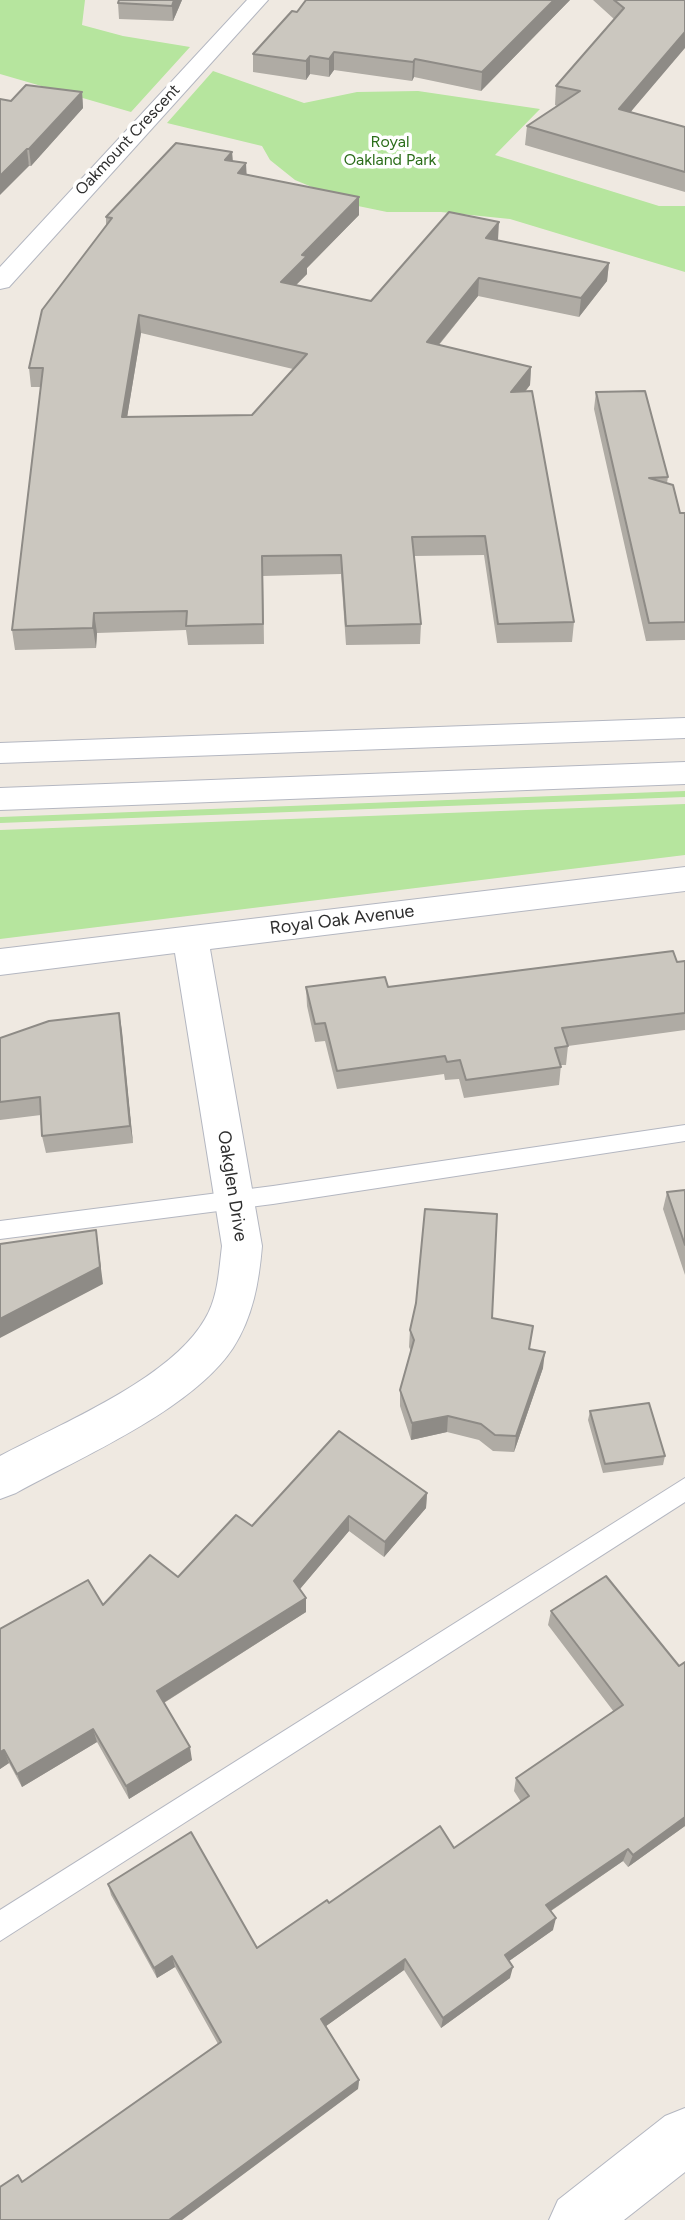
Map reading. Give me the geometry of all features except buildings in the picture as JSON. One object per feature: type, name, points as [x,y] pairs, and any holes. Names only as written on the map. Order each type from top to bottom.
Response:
[{"type":"street","name":"Oakmount Crescent","points":[[0,282],[127,140],[258,0]]},
{"type":"street","points":[[0,753],[685,728]]},
{"type":"street","points":[[0,799],[685,772]]},
{"type":"street","name":"Royal Oak Avenue","points":[[0,962],[685,879]]},
{"type":"street","name":"Oakglen Drive","points":[[0,1479],[152,1396],[183,1376],[208,1350],[225,1325],[237,1294],[242,1272],[242,1246],[190,939]]},
{"type":"street","points":[[578,2220],[685,2136]]},
{"type":"lane","points":[[0,1230],[235,1199],[685,1133]]},
{"type":"lane","points":[[0,1927],[685,1489]]},
{"type":"green space","points":[[0,0],[85,0],[82,25],[123,36],[190,47],[131,112],[0,74]]},
{"type":"green space","name":"Royal Oakland Park","points":[[213,71],[304,103],[357,92],[418,91],[540,109],[495,155],[659,206],[685,206],[685,272],[510,219],[441,212],[387,212],[358,206],[295,180],[270,160],[262,146],[167,123]]},
{"type":"green space","points":[[685,791],[685,797],[0,823],[0,817]]},
{"type":"green space","points":[[685,804],[685,855],[0,939],[0,830]]}]
